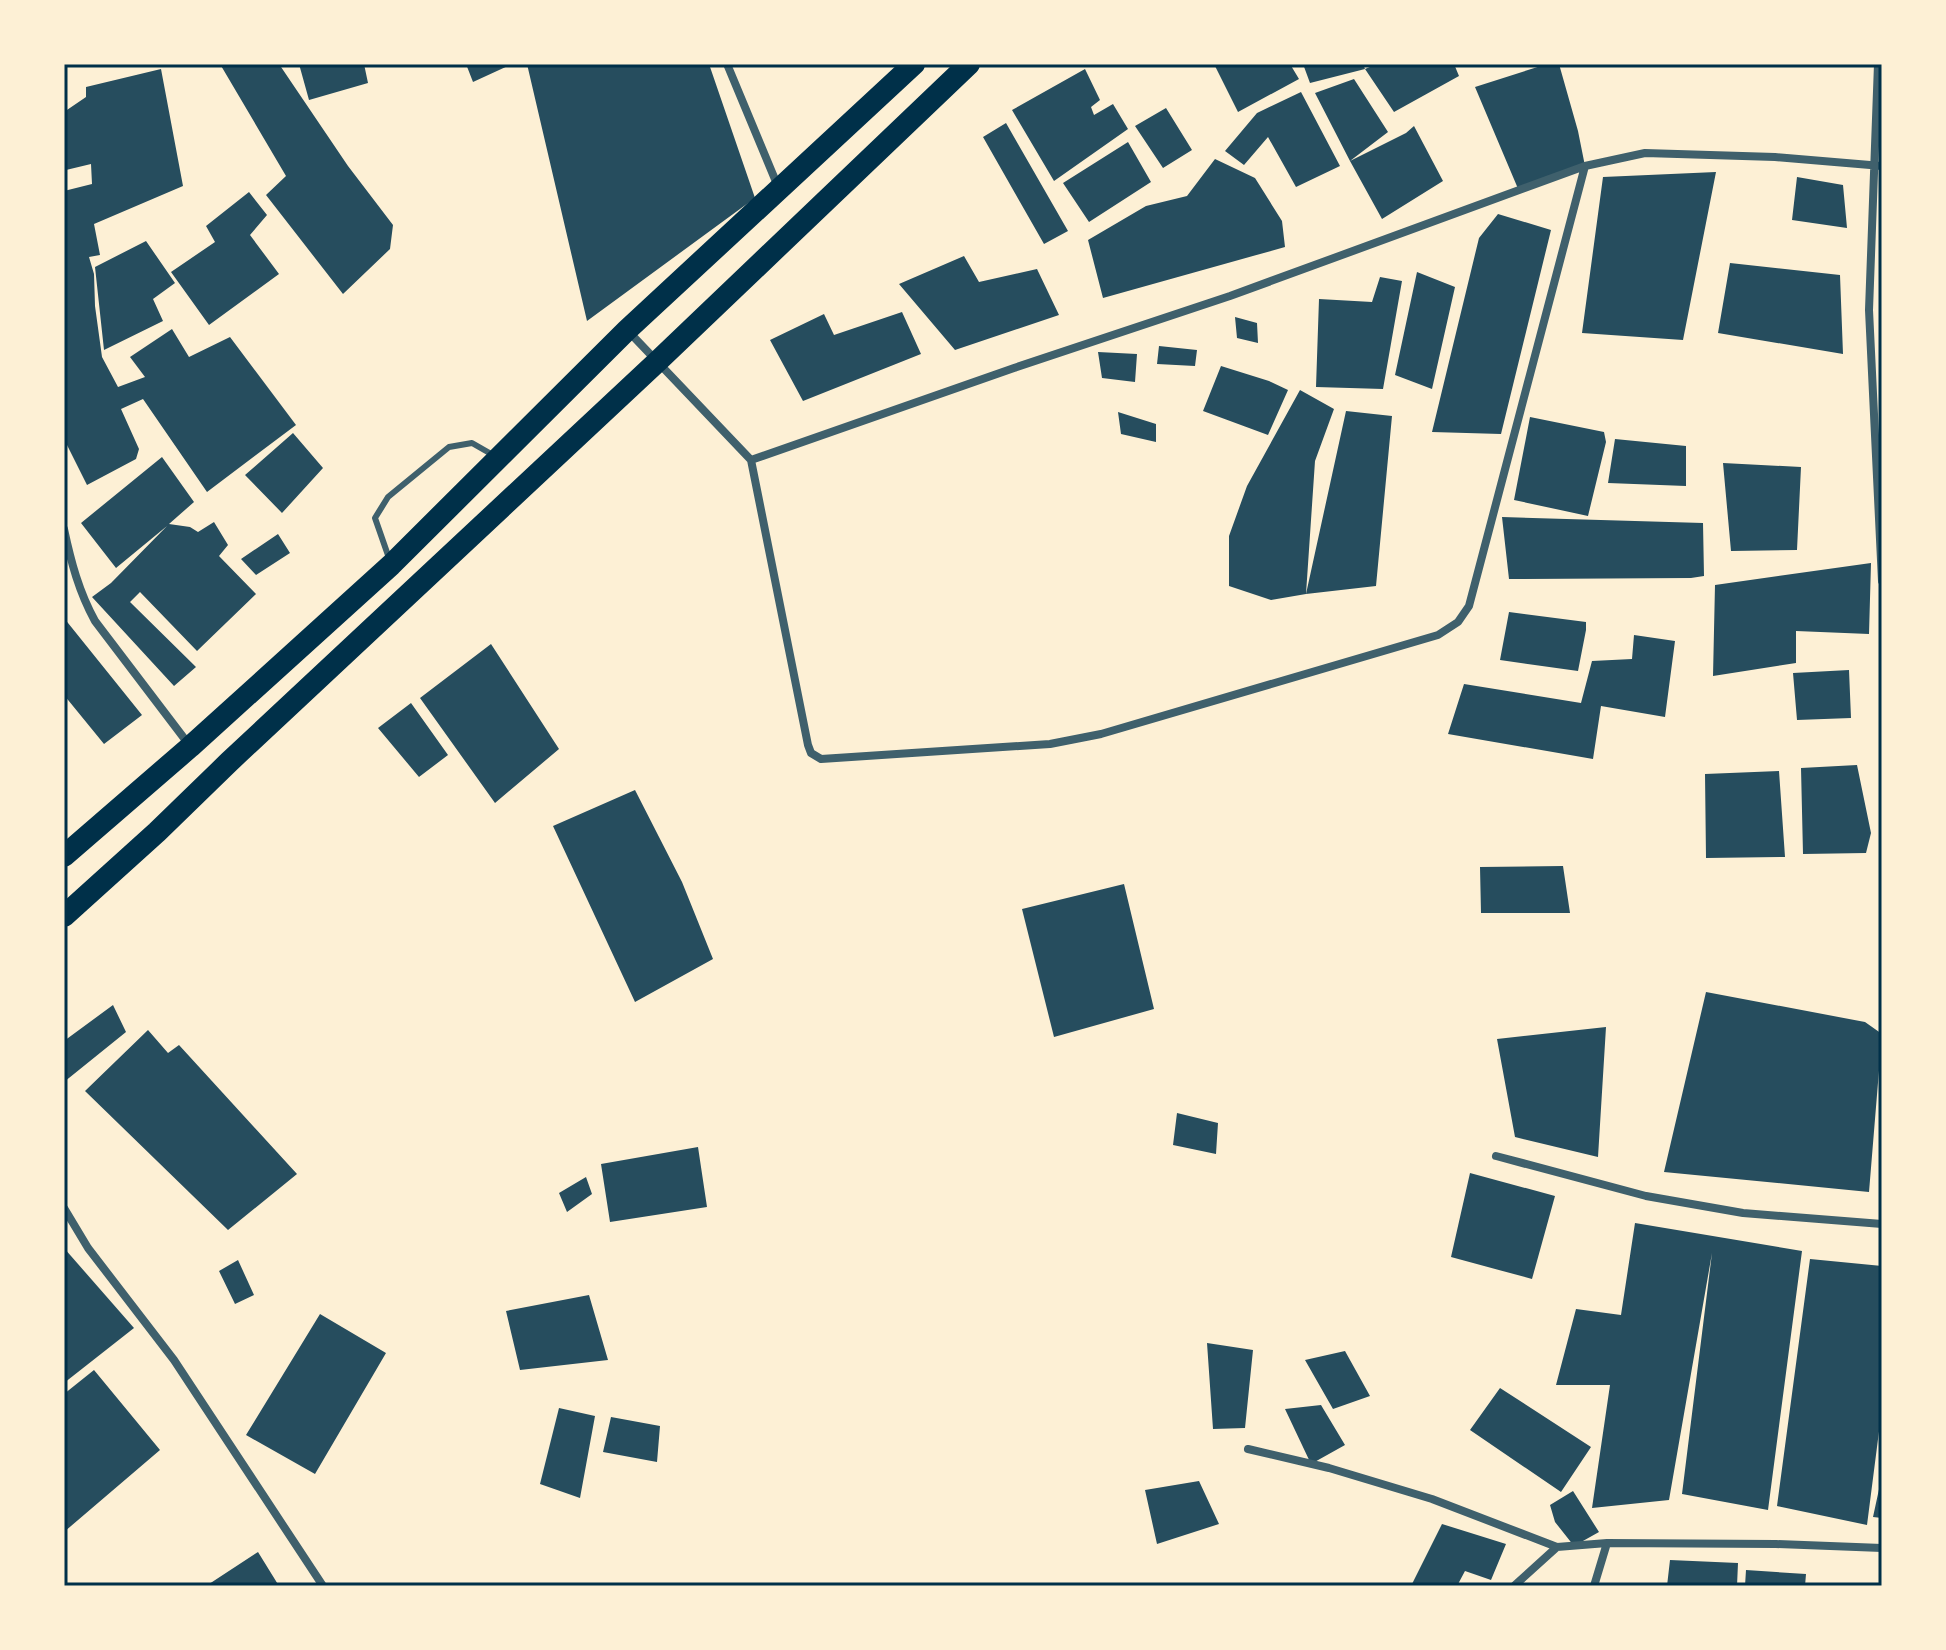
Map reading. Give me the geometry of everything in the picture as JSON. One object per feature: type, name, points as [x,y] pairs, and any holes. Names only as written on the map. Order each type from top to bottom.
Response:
[{"type":"highway","points":[[64,856],[391,565],[627,330],[914,64]]},
{"type":"highway","points":[[64,916],[658,361],[969,64]]},
{"type":"street","points":[[727,64],[779,189]]},
{"type":"street","points":[[1878,64],[1878,166],[1869,310],[1882,581]]},
{"type":"street","points":[[751,460],[1230,296],[1585,166],[1645,153],[1775,157],[1878,166]]},
{"type":"street","points":[[627,330],[751,460],[811,753],[821,759],[1050,744],[1101,734],[1438,635],[1458,622],[1469,606],[1585,166]]},
{"type":"street","points":[[64,529],[71,564],[83,599],[95,621],[190,747]]},
{"type":"street","points":[[1496,1156],[1646,1196],[1729,1211],[1882,1224]]},
{"type":"street","points":[[64,1208],[88,1248],[174,1360],[323,1586]]},
{"type":"street","points":[[1248,1449],[1329,1468],[1432,1499],[1557,1547],[1607,1543],[1882,1548]]},
{"type":"street","points":[[1594,1586],[1607,1543]]},
{"type":"street","points":[[1514,1586],[1557,1547]]},
{"type":"lane","points":[[391,565],[375,518],[388,497],[449,447],[472,443],[499,458]]},
{"type":"building","points":[[220,64],[279,64],[348,166],[393,225],[390,249],[343,294],[266,195],[286,176]]},
{"type":"building","points":[[299,64],[364,64],[368,83],[309,100]]},
{"type":"building","points":[[466,64],[512,64],[473,82]]},
{"type":"building","points":[[527,64],[709,64],[755,198],[587,321]]},
{"type":"building","points":[[1214,64],[1290,64],[1299,79],[1238,112]]},
{"type":"building","points":[[1303,64],[1363,64],[1365,69],[1310,83]]},
{"type":"building","points":[[1377,64],[1454,64],[1459,76],[1394,112],[1365,69]]},
{"type":"building","points":[[1547,64],[1559,64],[1585,166],[1519,191],[1475,87]]},
{"type":"building","points":[[161,69],[183,186],[94,224],[100,255],[89,257],[94,274],[102,357],[118,387],[145,377],[130,357],[172,329],[189,357],[230,337],[296,425],[207,492],[143,399],[121,409],[139,449],[136,459],[87,485],[64,439],[64,191],[92,184],[91,164],[66,170],[64,112],[86,97],[86,87]]},
{"type":"building","points":[[1085,69],[1100,100],[1091,107],[1094,115],[1113,104],[1128,129],[1054,181],[1012,110]]},
{"type":"building","points":[[1354,79],[1388,132],[1350,161],[1315,93]]},
{"type":"building","points":[[1301,92],[1340,166],[1296,187],[1268,137],[1244,165],[1225,151],[1257,113]]},
{"type":"building","points":[[1166,108],[1192,150],[1163,168],[1135,126]]},
{"type":"building","points":[[1006,123],[1068,231],[1044,244],[983,137]]},
{"type":"building","points":[[1414,126],[1443,181],[1382,219],[1350,161]]},
{"type":"building","points":[[1128,142],[1151,182],[1089,222],[1063,183]]},
{"type":"building","points":[[1215,159],[1255,178],[1282,221],[1285,247],[1103,298],[1088,240],[1146,206],[1187,196]]},
{"type":"building","points":[[1716,172],[1683,340],[1582,333],[1603,177]]},
{"type":"building","points":[[1797,177],[1843,185],[1847,228],[1792,220]]},
{"type":"building","points":[[249,192],[267,215],[250,235],[279,274],[209,325],[171,272],[215,242],[206,226]]},
{"type":"building","points":[[1498,214],[1551,230],[1501,434],[1432,432],[1479,238]]},
{"type":"building","points":[[146,241],[175,283],[153,299],[163,321],[104,350],[95,267]]},
{"type":"building","points":[[964,256],[979,282],[1037,269],[1059,315],[955,350],[899,284]]},
{"type":"building","points":[[1730,263],[1840,275],[1843,354],[1718,333]]},
{"type":"building","points":[[1417,272],[1455,287],[1432,389],[1395,375]]},
{"type":"building","points":[[1380,277],[1402,281],[1383,389],[1316,387],[1319,299],[1372,302]]},
{"type":"building","points":[[902,312],[921,354],[803,401],[770,340],[824,314],[834,335]]},
{"type":"building","points":[[1235,317],[1257,323],[1258,343],[1237,338]]},
{"type":"building","points":[[1159,346],[1197,350],[1195,366],[1157,364]]},
{"type":"building","points":[[1098,352],[1137,354],[1135,382],[1102,378]]},
{"type":"building","points":[[1221,366],[1288,390],[1268,435],[1203,411]]},
{"type":"building","points":[[1300,390],[1334,409],[1315,461],[1306,594],[1271,600],[1229,586],[1229,536],[1247,486]]},
{"type":"building","points":[[1346,411],[1392,416],[1376,586],[1306,594]]},
{"type":"building","points":[[1118,412],[1156,424],[1156,442],[1121,434]]},
{"type":"building","points":[[1530,417],[1604,432],[1606,442],[1588,516],[1514,500]]},
{"type":"building","points":[[293,433],[323,468],[282,513],[245,475]]},
{"type":"building","points":[[1615,439],[1686,446],[1686,486],[1608,483]]},
{"type":"building","points":[[162,457],[194,502],[169,524],[190,527],[198,532],[214,522],[228,545],[219,556],[256,594],[197,651],[140,592],[130,602],[196,667],[174,686],[92,597],[111,583],[167,526],[116,568],[81,523]]},
{"type":"building","points":[[1723,463],[1801,467],[1797,550],[1731,551]]},
{"type":"building","points":[[1502,517],[1703,523],[1704,576],[1509,579]]},
{"type":"building","points":[[278,534],[290,553],[256,575],[241,559]]},
{"type":"building","points":[[1871,563],[1869,634],[1796,631],[1796,663],[1713,676],[1715,585]]},
{"type":"building","points":[[1509,612],[1586,622],[1578,671],[1500,660]]},
{"type":"building","points":[[64,618],[142,715],[104,744],[64,695]]},
{"type":"building","points":[[1634,635],[1675,641],[1665,717],[1601,706],[1593,759],[1448,734],[1464,684],[1581,703],[1592,661],[1632,659]]},
{"type":"building","points":[[491,644],[559,749],[495,803],[420,698]]},
{"type":"building","points":[[1849,670],[1851,718],[1797,720],[1793,673]]},
{"type":"building","points":[[411,703],[448,755],[419,777],[378,728]]},
{"type":"building","points":[[1857,765],[1871,833],[1866,853],[1803,854],[1801,768]]},
{"type":"building","points":[[1779,771],[1785,857],[1706,858],[1705,774]]},
{"type":"building","points":[[635,790],[682,882],[713,959],[635,1002],[553,826]]},
{"type":"building","points":[[1563,866],[1570,913],[1481,913],[1480,867]]},
{"type":"building","points":[[1124,884],[1154,1009],[1054,1037],[1022,909]]},
{"type":"building","points":[[1706,992],[1865,1022],[1882,1034],[1869,1192],[1664,1172]]},
{"type":"building","points":[[113,1005],[126,1032],[64,1082],[64,1041]]},
{"type":"building","points":[[1606,1027],[1598,1157],[1515,1137],[1497,1039]]},
{"type":"building","points":[[148,1030],[168,1053],[179,1045],[297,1174],[228,1230],[85,1091]]},
{"type":"building","points":[[1177,1113],[1218,1123],[1216,1154],[1173,1145]]},
{"type":"building","points":[[698,1147],[707,1207],[610,1222],[601,1164]]},
{"type":"building","points":[[1470,1173],[1555,1196],[1532,1279],[1451,1257]]},
{"type":"building","points":[[586,1177],[592,1194],[567,1212],[559,1193]]},
{"type":"building","points":[[1635,1223],[1802,1251],[1768,1510],[1682,1494],[1712,1253],[1669,1500],[1592,1508],[1610,1385],[1556,1385],[1576,1309],[1621,1315]]},
{"type":"building","points":[[64,1248],[134,1328],[64,1383]]},
{"type":"building","points":[[1810,1259],[1882,1266],[1882,1408],[1867,1525],[1777,1506]]},
{"type":"building","points":[[238,1260],[254,1295],[235,1304],[219,1271]]},
{"type":"building","points":[[589,1295],[608,1360],[520,1370],[506,1311]]},
{"type":"building","points":[[320,1314],[386,1353],[315,1474],[246,1435]]},
{"type":"building","points":[[1207,1343],[1253,1350],[1245,1428],[1213,1429]]},
{"type":"building","points":[[1345,1351],[1370,1396],[1333,1409],[1305,1360]]},
{"type":"building","points":[[94,1370],[160,1450],[64,1532],[64,1394]]},
{"type":"building","points":[[1500,1388],[1591,1447],[1561,1492],[1470,1430]]},
{"type":"building","points":[[1321,1405],[1345,1445],[1311,1464],[1285,1409]]},
{"type":"building","points":[[559,1408],[595,1416],[580,1498],[540,1484]]},
{"type":"building","points":[[611,1417],[660,1426],[657,1462],[603,1452]]},
{"type":"building","points":[[1882,1480],[1882,1518],[1873,1517]]},
{"type":"building","points":[[1199,1481],[1219,1524],[1157,1544],[1145,1490]]},
{"type":"building","points":[[1573,1491],[1599,1532],[1574,1546],[1555,1522],[1550,1505]]},
{"type":"building","points":[[1442,1524],[1506,1544],[1491,1580],[1465,1571],[1457,1586],[1411,1586]]},
{"type":"building","points":[[258,1552],[279,1586],[206,1586]]},
{"type":"building","points":[[1670,1560],[1738,1563],[1737,1586],[1667,1586]]},
{"type":"building","points":[[1746,1570],[1806,1574],[1805,1586],[1745,1586]]}]
